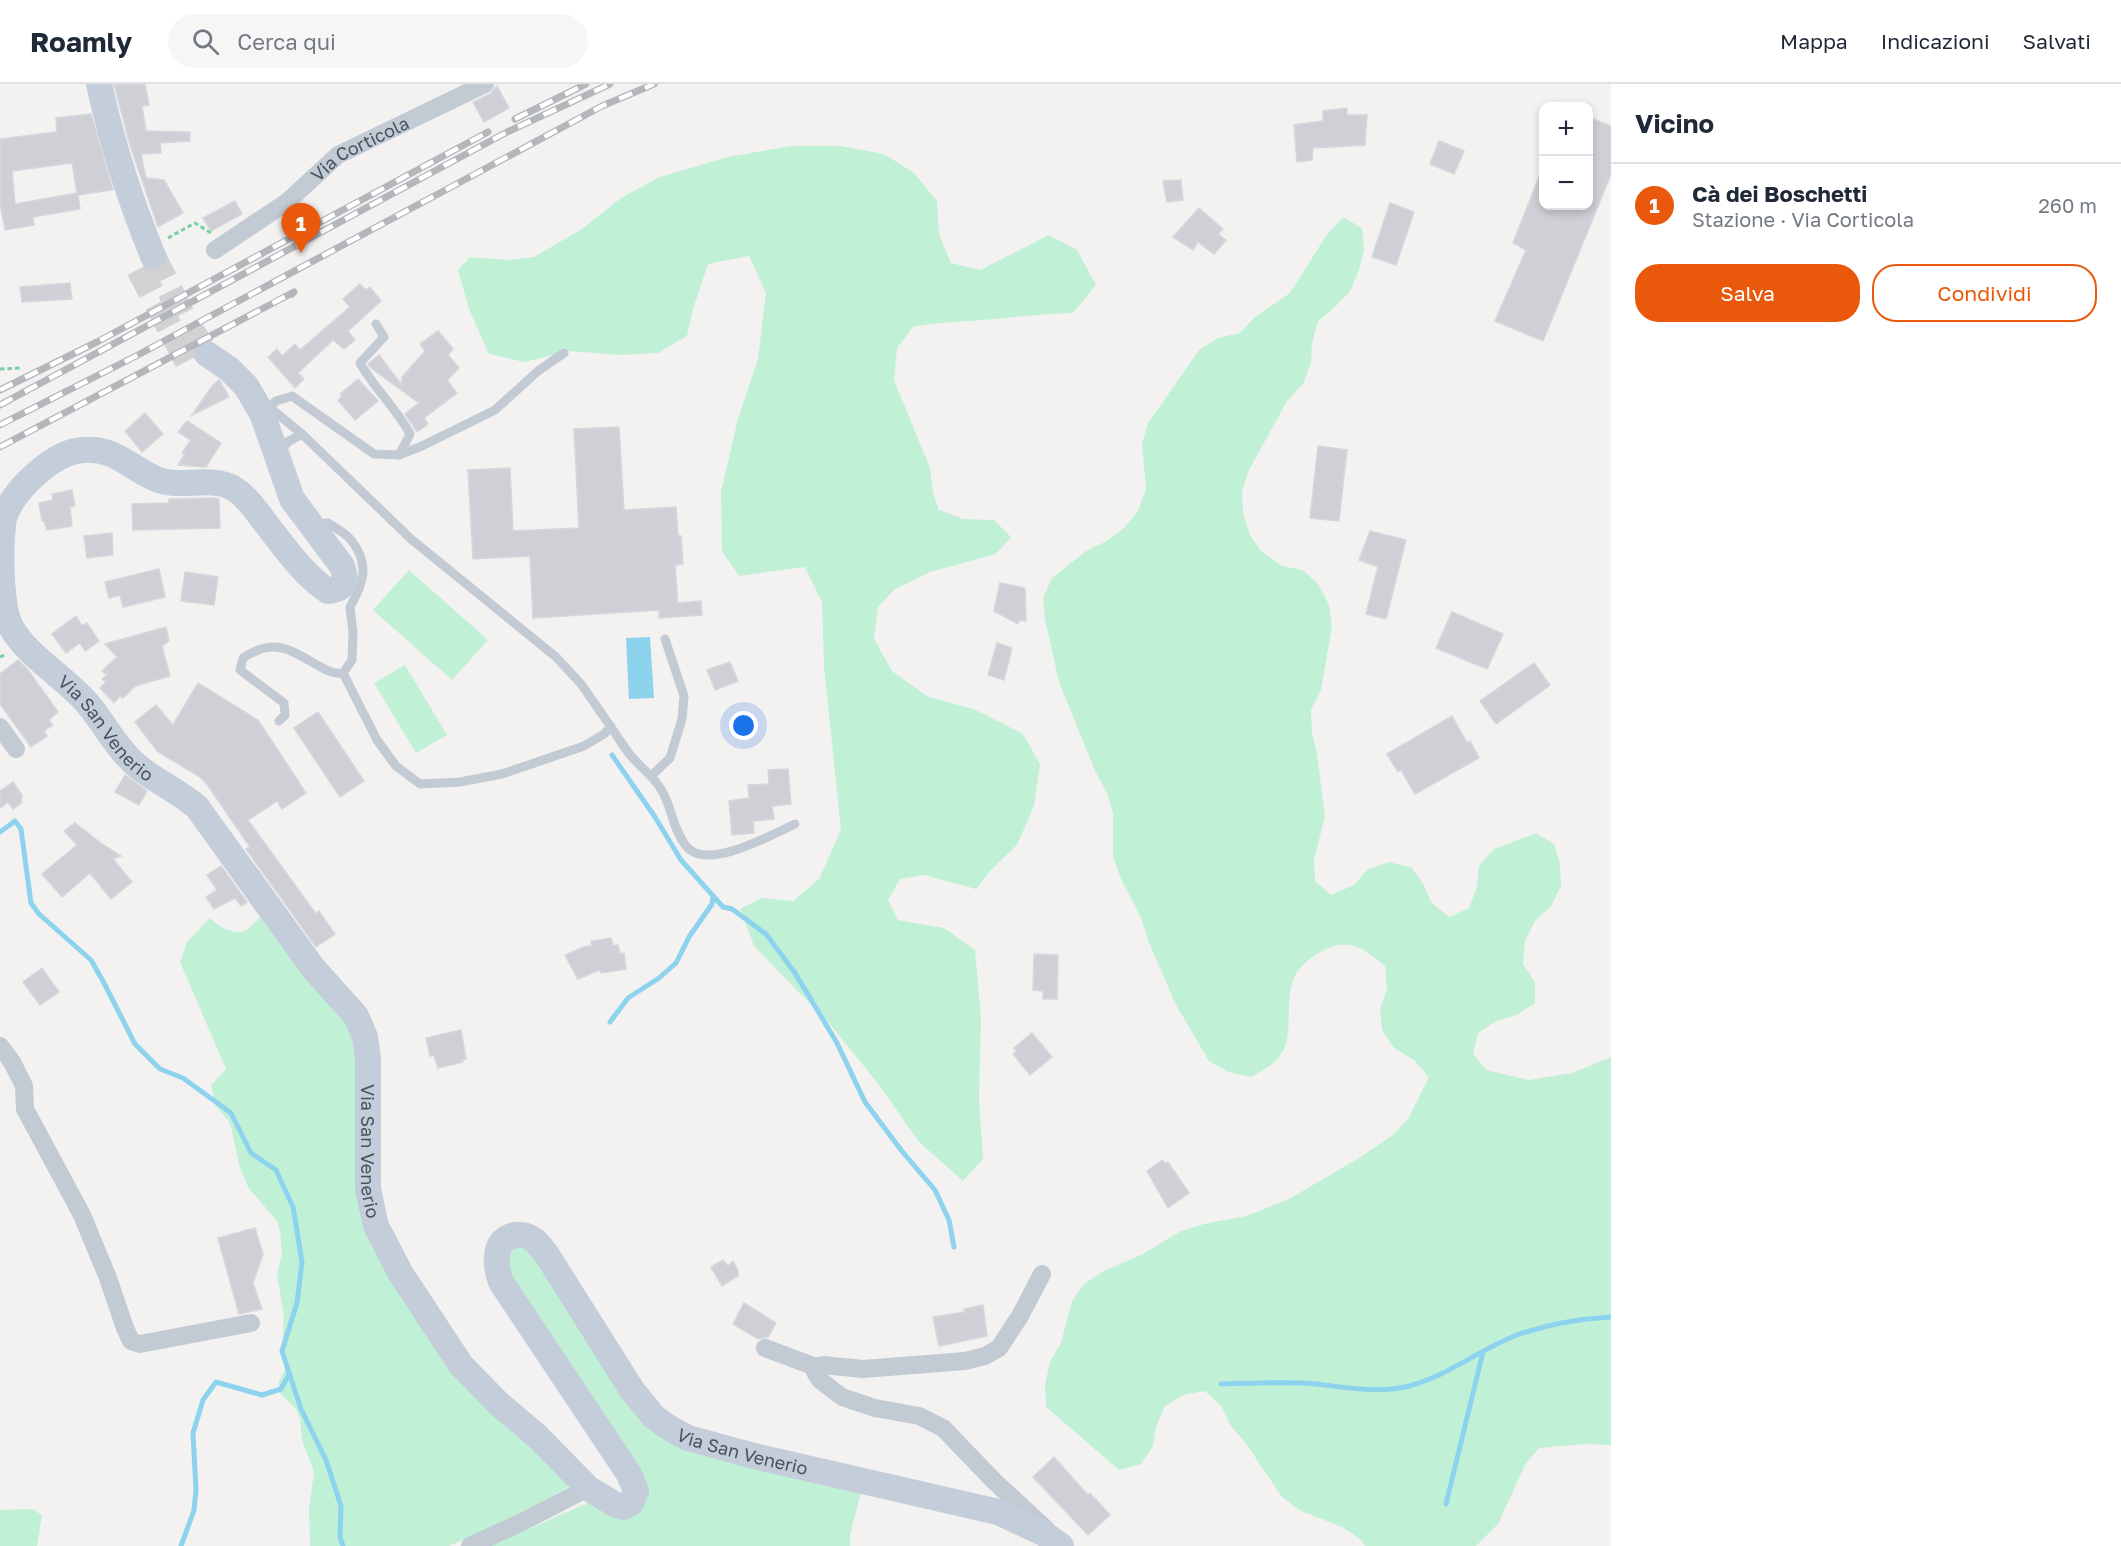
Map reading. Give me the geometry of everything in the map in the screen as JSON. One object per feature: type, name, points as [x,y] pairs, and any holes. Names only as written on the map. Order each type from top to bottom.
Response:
[{"type":"street","points":[[99,84],[107,123],[142,228],[146,262],[126,228],[124,178]]},
{"type":"street","name":"Via Corticola","points":[[219,247],[287,202],[338,155],[485,84]]},
{"type":"street","name":"Via San Venerio","points":[[207,362],[246,386],[265,410],[292,499],[342,566],[345,583],[339,590],[328,591],[319,585],[286,549],[249,502],[231,487],[215,482],[165,482],[147,474],[120,456],[101,451],[84,450],[66,454],[45,466],[26,484],[4,518],[0,567],[5,610],[17,637],[86,701],[118,745],[140,768],[185,796],[197,807],[313,968],[356,1016],[365,1037],[368,1058],[366,1157],[368,1188],[376,1226],[400,1274],[461,1365],[588,1488],[607,1501],[624,1507],[631,1503],[636,1491],[629,1474],[501,1282],[497,1272],[497,1252],[504,1238],[521,1235],[536,1242],[547,1255],[632,1390],[654,1416],[671,1429],[688,1438],[754,1456],[998,1512],[1043,1533],[1061,1546]]},
{"type":"street","points":[[0,727],[16,749]]},
{"type":"street","points":[[0,1046],[12,1062],[24,1086],[25,1109],[81,1215],[108,1278],[131,1341],[140,1344],[251,1323]]},
{"type":"street","points":[[765,1348],[816,1367],[824,1365],[863,1369],[965,1361],[985,1356],[999,1348],[1020,1316],[1042,1274]]},
{"type":"street","points":[[816,1367],[815,1372],[820,1380],[842,1397],[875,1408],[920,1416],[944,1428],[967,1454],[1036,1519],[1061,1546]]},
{"type":"street","points":[[470,1546],[520,1524],[588,1488]]},
{"type":"lane","points":[[376,324],[384,337],[360,363],[365,373],[402,419],[410,434],[399,455]]},
{"type":"lane","points":[[564,353],[538,371],[495,410],[399,455],[374,454],[292,396],[276,400],[265,410],[302,434],[411,539],[556,657],[580,684],[632,758],[662,790],[677,831],[686,847],[698,855],[732,851],[795,824]]},
{"type":"lane","points":[[277,453],[289,441],[302,434]]},
{"type":"lane","points":[[279,721],[285,715],[284,703],[240,670],[243,658],[257,649],[276,645],[298,654],[333,674],[343,673],[352,660],[353,632],[350,607],[360,591],[364,566],[351,539],[328,523],[311,525]]},
{"type":"lane","points":[[651,776],[670,758],[682,719],[684,696],[665,639]]},
{"type":"lane","points":[[343,673],[377,740],[396,766],[420,784],[460,783],[502,774],[584,746],[611,727]]},
{"type":"path","points":[[142,228],[154,236],[168,238],[195,223],[214,235],[219,247]]},
{"type":"path","points":[[0,369],[21,368]]},
{"type":"green space","points":[[791,146],[840,146],[884,154],[914,173],[937,201],[939,234],[951,263],[980,270],[1049,235],[1077,250],[1096,285],[1073,313],[948,322],[913,327],[897,348],[894,380],[930,468],[933,493],[939,510],[963,519],[994,520],[1011,537],[996,554],[930,572],[895,589],[878,607],[874,639],[892,671],[927,696],[976,710],[1023,734],[1040,764],[1034,806],[1017,845],[991,870],[976,889],[924,875],[900,879],[888,900],[898,920],[944,928],[975,950],[981,1018],[979,1099],[983,1159],[963,1181],[919,1142],[876,1081],[828,1022],[754,946],[740,909],[761,898],[793,901],[819,879],[841,830],[824,667],[822,602],[805,567],[739,576],[722,551],[721,492],[738,419],[758,359],[766,293],[749,256],[708,264],[693,309],[687,336],[658,353],[620,355],[569,351],[524,362],[489,354],[469,309],[458,270],[470,257],[508,260],[534,257],[582,229],[621,198],[660,177],[728,157]]},
{"type":"green space","points":[[1343,217],[1362,228],[1364,250],[1359,270],[1350,291],[1318,321],[1312,343],[1311,363],[1303,384],[1287,401],[1248,472],[1242,492],[1243,513],[1250,535],[1262,552],[1282,566],[1303,570],[1319,585],[1329,605],[1332,626],[1321,690],[1311,710],[1312,732],[1325,817],[1314,859],[1315,881],[1331,895],[1354,885],[1368,869],[1389,862],[1412,868],[1432,903],[1449,917],[1469,908],[1477,887],[1479,866],[1494,849],[1536,833],[1554,844],[1560,864],[1561,886],[1551,906],[1535,921],[1525,941],[1523,964],[1535,982],[1535,1003],[1517,1015],[1496,1021],[1478,1033],[1473,1054],[1486,1070],[1529,1080],[1572,1073],[1611,1057],[1611,1445],[1585,1444],[1539,1448],[1525,1465],[1498,1524],[1476,1546],[1365,1546],[1360,1539],[1342,1527],[1299,1510],[1282,1497],[1245,1442],[1231,1426],[1222,1407],[1205,1391],[1183,1395],[1165,1406],[1156,1426],[1153,1446],[1141,1464],[1119,1470],[1046,1407],[1045,1385],[1050,1362],[1061,1343],[1072,1301],[1084,1284],[1102,1272],[1143,1254],[1181,1231],[1246,1216],[1289,1199],[1359,1158],[1393,1135],[1408,1119],[1429,1077],[1414,1060],[1394,1048],[1382,1030],[1380,1009],[1387,989],[1385,966],[1373,956],[1350,945],[1326,949],[1303,965],[1294,978],[1291,986],[1287,1040],[1278,1058],[1271,1065],[1251,1077],[1228,1072],[1209,1061],[1175,1003],[1141,918],[1121,879],[1113,857],[1113,814],[1107,793],[1096,773],[1059,682],[1045,619],[1043,598],[1052,578],[1086,551],[1105,542],[1124,528],[1138,511],[1146,489],[1142,444],[1148,423],[1200,349],[1218,338],[1240,333],[1255,317],[1290,293],[1326,236]]},
{"type":"green space","points":[[409,570],[488,640],[452,680],[373,610]]},
{"type":"green space","points":[[405,665],[447,735],[416,753],[374,683]]},
{"type":"green space","points":[[262,914],[348,1021],[356,1039],[368,1229],[572,1485],[516,1516],[449,1546],[310,1546],[309,1509],[314,1472],[302,1440],[300,1419],[296,1409],[279,1392],[279,1381],[289,1362],[282,1352],[284,1317],[277,1274],[282,1253],[280,1231],[277,1221],[248,1187],[240,1168],[230,1123],[216,1106],[211,1085],[226,1069],[180,962],[187,942],[210,918],[223,928],[240,932],[249,928]]},
{"type":"green space","points":[[525,1245],[648,1423],[861,1492],[850,1535],[850,1546],[490,1546],[592,1501],[637,1509],[508,1278],[507,1249]]},
{"type":"green space","points":[[32,1509],[42,1515],[37,1546],[0,1546],[0,1510]]},
{"type":"water","points":[[650,637],[654,698],[629,699],[626,638]]},
{"type":"building","points":[[114,84],[145,84],[149,105],[142,106],[146,131],[190,132],[190,141],[160,143],[161,153],[141,154],[146,178],[164,180],[183,213],[158,227],[130,145]]},
{"type":"building","points":[[497,86],[509,108],[484,122],[473,102],[490,94]]},
{"type":"building","points":[[1347,108],[1347,115],[1367,115],[1365,145],[1313,148],[1312,160],[1297,162],[1294,125],[1323,121],[1323,111]]},
{"type":"building","points":[[91,114],[113,190],[78,195],[80,209],[33,217],[34,225],[5,230],[0,203],[0,139],[57,132],[56,118]],"holes":[[[72,163],[77,193],[15,204],[12,171]]]},
{"type":"building","points":[[1593,119],[1611,126],[1611,174],[1543,341],[1495,321],[1526,250],[1513,243],[1539,177],[1539,210],[1593,210]]},
{"type":"building","points":[[1439,141],[1464,151],[1454,174],[1430,164]]},
{"type":"building","points":[[1181,180],[1183,200],[1167,202],[1163,181]]},
{"type":"building","points":[[235,201],[242,214],[211,231],[203,218]]},
{"type":"building","points":[[1390,203],[1414,212],[1396,265],[1372,257]]},
{"type":"building","points":[[1199,208],[1223,229],[1218,234],[1226,240],[1214,254],[1198,242],[1193,250],[1173,237]]},
{"type":"building","points":[[70,283],[72,299],[22,302],[20,287]]},
{"type":"building","points":[[360,284],[366,290],[370,287],[381,301],[348,331],[355,340],[344,349],[333,340],[298,373],[304,379],[295,388],[268,357],[277,349],[282,356],[295,344],[300,350],[350,307],[343,299]]},
{"type":"building","points":[[438,331],[453,349],[448,355],[459,368],[447,380],[457,393],[424,418],[428,424],[417,432],[405,414],[419,403],[368,364],[379,355],[402,385],[402,377],[425,351],[420,344]]},
{"type":"building","points":[[358,379],[378,401],[355,420],[338,400],[342,396],[340,394]]},
{"type":"building","points":[[219,380],[229,397],[192,415],[212,386]]},
{"type":"building","points":[[145,413],[163,434],[142,452],[125,431]]},
{"type":"building","points":[[187,421],[221,443],[206,467],[178,465],[185,454],[182,453],[191,440],[178,432]]},
{"type":"building","points":[[619,427],[624,510],[676,507],[683,564],[675,565],[678,603],[701,601],[702,615],[659,618],[659,610],[533,618],[530,556],[473,559],[468,470],[510,468],[513,531],[579,528],[574,429]]},
{"type":"building","points":[[1318,446],[1347,450],[1339,521],[1310,518]]},
{"type":"building","points":[[72,490],[75,506],[70,507],[72,526],[47,530],[42,521],[39,503],[53,500],[52,494]]},
{"type":"building","points":[[169,499],[219,499],[220,528],[133,530],[132,504],[169,503]]},
{"type":"building","points":[[1370,531],[1406,540],[1386,619],[1366,614],[1378,567],[1359,560]]},
{"type":"building","points":[[112,533],[113,555],[87,558],[84,536]]},
{"type":"building","points":[[159,569],[165,597],[123,607],[120,595],[109,598],[105,582]]},
{"type":"building","points":[[185,572],[218,577],[214,605],[181,601]]},
{"type":"building","points":[[1000,583],[1025,588],[1026,621],[1019,620],[1018,624],[994,611]]},
{"type":"building","points":[[1452,612],[1503,634],[1487,669],[1436,648]]},
{"type":"building","points":[[76,616],[82,626],[87,623],[99,641],[85,651],[80,643],[66,653],[52,634]]},
{"type":"building","points":[[166,627],[169,641],[162,646],[170,676],[135,686],[114,703],[100,688],[106,682],[102,679],[107,675],[102,671],[117,657],[105,644]]},
{"type":"building","points":[[997,643],[1012,648],[1004,680],[988,675]]},
{"type":"building","points":[[18,660],[28,670],[58,712],[49,720],[53,725],[44,731],[47,736],[31,747],[0,704],[0,674]]},
{"type":"building","points":[[730,662],[738,681],[715,690],[707,670]]},
{"type":"building","points":[[1534,663],[1550,685],[1496,724],[1480,701]]},
{"type":"building","points":[[198,683],[258,720],[306,793],[282,809],[277,801],[248,820],[316,914],[319,911],[335,934],[316,947],[246,849],[250,847],[206,783],[157,751],[135,722],[156,705],[173,725]]},
{"type":"building","points":[[318,712],[364,781],[340,797],[294,728]]},
{"type":"building","points":[[1452,716],[1467,743],[1470,741],[1479,758],[1415,794],[1401,770],[1398,772],[1387,754]]},
{"type":"building","points":[[788,769],[791,804],[772,806],[774,819],[753,821],[754,833],[732,835],[729,801],[749,798],[748,785],[769,784],[768,770]]},
{"type":"building","points":[[125,775],[147,791],[139,805],[115,792]]},
{"type":"building","points":[[13,782],[22,795],[21,803],[13,809],[8,802],[0,808],[0,791]]},
{"type":"building","points":[[75,823],[121,856],[113,859],[132,882],[111,899],[90,873],[62,897],[42,874],[77,845],[64,831]]},
{"type":"building","points":[[221,866],[247,902],[241,906],[235,898],[214,909],[206,897],[217,890],[207,875]]},
{"type":"building","points":[[611,938],[613,946],[618,945],[620,954],[624,953],[626,969],[601,973],[600,970],[578,979],[565,955],[586,946],[592,946],[591,941]]},
{"type":"building","points":[[1034,954],[1058,955],[1057,999],[1043,999],[1043,991],[1033,990]]},
{"type":"building","points":[[42,968],[59,992],[40,1005],[23,982]]},
{"type":"building","points":[[461,1030],[466,1059],[462,1060],[463,1062],[438,1068],[434,1055],[430,1056],[426,1038]]},
{"type":"building","points":[[1032,1033],[1052,1057],[1030,1075],[1013,1054],[1017,1051],[1014,1048]]},
{"type":"building","points":[[1163,1160],[1165,1164],[1168,1162],[1189,1193],[1168,1208],[1147,1171]]},
{"type":"building","points":[[255,1228],[263,1254],[253,1283],[262,1309],[239,1314],[218,1238]]},
{"type":"building","points":[[723,1260],[728,1266],[733,1261],[738,1276],[722,1286],[711,1267]]},
{"type":"building","points":[[744,1303],[776,1323],[768,1337],[758,1339],[733,1324]]},
{"type":"building","points":[[983,1305],[987,1336],[939,1346],[933,1317],[965,1312],[964,1309]]},
{"type":"building","points":[[1054,1457],[1088,1495],[1090,1493],[1110,1515],[1088,1535],[1033,1477]]},
{"type":"waterway","points":[[612,755],[655,817],[681,860],[723,907],[732,909],[766,934],[795,973],[837,1043],[865,1102],[935,1190],[949,1220],[954,1247]]},
{"type":"waterway","points":[[0,832],[15,821],[21,829],[31,903],[39,914],[91,960],[135,1044],[160,1069],[183,1078],[231,1113],[251,1153],[276,1170],[293,1207],[302,1262],[297,1303],[282,1351],[301,1409],[326,1460],[341,1506],[340,1537],[343,1546]]},
{"type":"waterway","points":[[610,1022],[628,998],[659,978],[676,963],[689,937],[712,904],[713,896]]},
{"type":"waterway","points":[[1221,1384],[1294,1383],[1369,1390],[1396,1389],[1437,1376],[1517,1335],[1563,1323],[1611,1317]]},
{"type":"waterway","points":[[1446,1504],[1483,1352]]},
{"type":"waterway","points":[[181,1546],[194,1510],[196,1490],[193,1433],[203,1400],[216,1382],[262,1395],[281,1389],[288,1376]]},
{"type":"tunnel","points":[[153,256],[185,321],[207,354]]},
{"type":"tunnel","points":[[139,269],[189,364]]},
{"type":"railway","points":[[515,119],[586,84]]},
{"type":"railway","points":[[0,405],[507,132],[610,84]]},
{"type":"railway","points":[[0,425],[136,356],[602,106],[654,84]]},
{"type":"railway","points":[[0,390],[97,342],[488,132]]},
{"type":"railway","points":[[0,447],[294,292],[292,294]]},
{"type":"place","name":"Cà dei Boschetti","points":[[301,253]]}]
